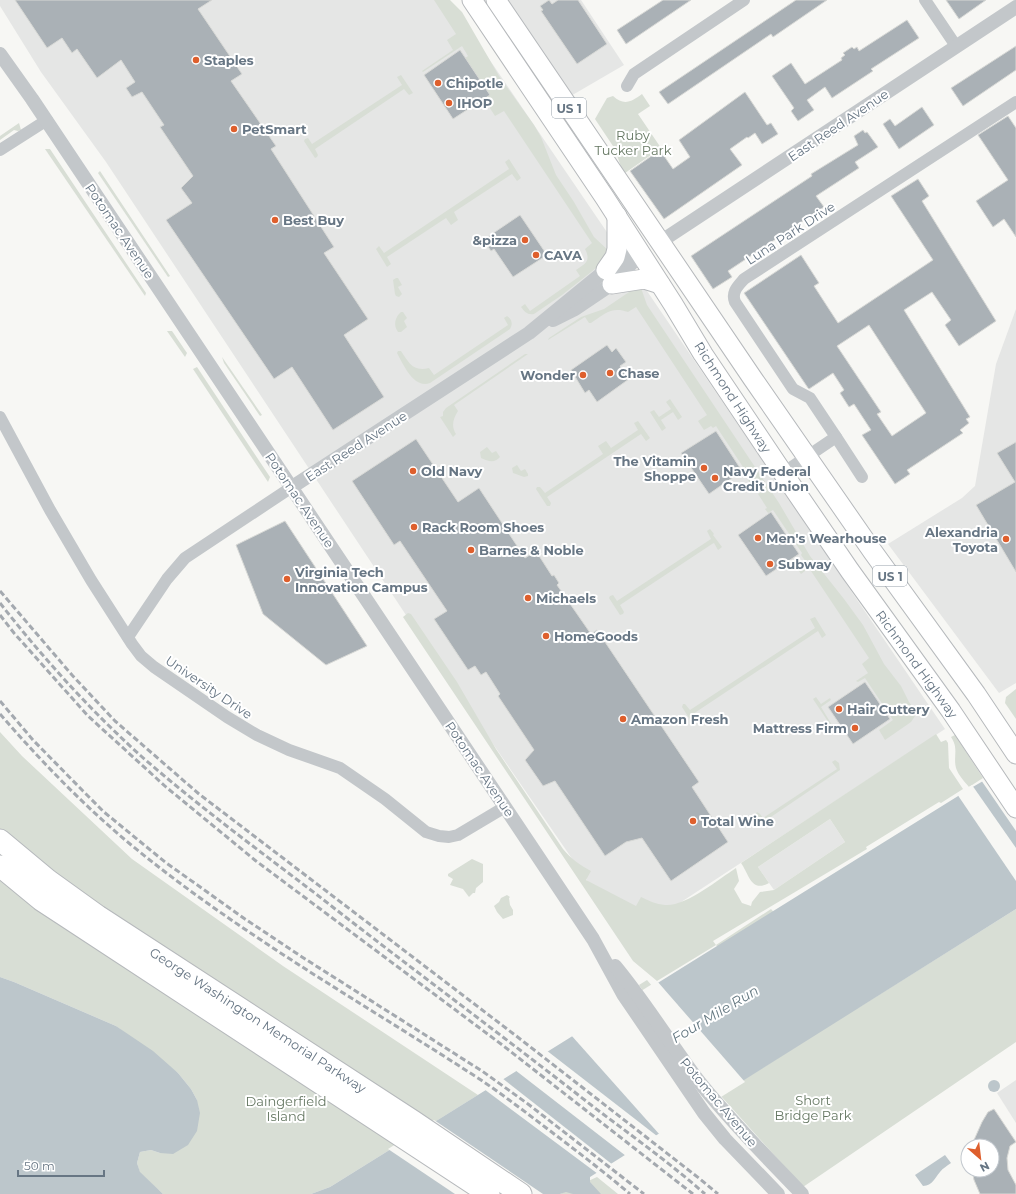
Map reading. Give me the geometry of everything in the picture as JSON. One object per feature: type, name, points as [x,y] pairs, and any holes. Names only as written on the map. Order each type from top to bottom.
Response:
[{"type":"highway","name":"Richmond Highway","points":[[500,1],[650,255],[703,354],[850,571],[951,711],[1016,808]]},
{"type":"highway","name":"Richmond Highway","points":[[476,7],[617,216],[650,255],[684,277],[873,552],[976,694],[1016,754]]},
{"type":"highway","points":[[617,216],[617,248],[609,277],[644,279],[650,255]]},
{"type":"highway","name":"George Washington Memorial Parkway","points":[[0,840],[48,880],[98,916],[413,1121],[521,1194]]},
{"type":"highway","name":"George Washington Memorial Parkway","points":[[0,866],[42,900],[67,917],[489,1194]]},
{"type":"street","points":[[626,86],[634,74],[744,0]]},
{"type":"street","points":[[924,0],[956,46]]},
{"type":"street","points":[[476,7],[500,1]]},
{"type":"street","name":"East Reed Avenue","points":[[128,637],[167,579],[185,558],[529,333],[609,277],[628,255],[650,255],[956,46],[1016,7]]},
{"type":"street","name":"Potomac Avenue","points":[[0,54],[16,75],[599,947],[704,1113],[725,1139],[778,1194]]},
{"type":"street","name":"Luna Park Drive","points":[[862,477],[810,398],[793,389],[736,302],[734,298],[736,289],[744,279],[1016,102]]},
{"type":"street","points":[[0,150],[46,120]]},
{"type":"street","name":"University Drive","points":[[0,417],[90,580],[141,656],[154,667],[227,717],[257,735],[289,750],[340,768],[385,799],[426,832],[449,837],[458,835],[505,806]]},
{"type":"street","points":[[783,473],[836,437]]},
{"type":"street","name":"Potomac Avenue","points":[[628,991],[718,1105],[802,1194]]},
{"type":"shaded area","points":[[0,0],[449,0],[945,729],[646,925],[606,908],[449,680],[106,162],[41,72],[0,6]]},
{"type":"shaded area","points":[[504,0],[581,0],[624,65],[569,97]]},
{"type":"shaded area","points":[[1016,309],[1016,683],[999,693],[888,544],[962,498],[975,486],[996,364]]},
{"type":"shaded area","points":[[830,819],[845,842],[774,890],[758,867]]},
{"type":"shaded area","points":[[1016,1080],[1016,1123],[997,1093]]},
{"type":"green space","points":[[434,0],[450,0],[462,12],[499,76],[534,125],[541,137],[556,175],[574,202],[594,237],[610,252],[605,261],[562,295],[534,314],[526,313],[521,307],[525,304],[530,311],[580,276],[576,270],[586,261],[588,256],[585,249],[592,243],[504,111],[495,116],[484,99],[465,58],[468,56],[462,46],[423,72],[422,71],[453,50],[447,40],[456,34]]},
{"type":"green space","points":[[401,75],[413,93],[409,95],[404,89],[315,149],[318,155],[315,158],[304,141],[305,139],[308,138],[312,144],[402,85],[397,77]]},
{"type":"green space","name":"Ruby Tucker Park","points":[[642,94],[650,106],[638,114],[661,148],[625,173],[621,167],[615,149],[595,119],[607,98],[613,96],[621,101],[628,102]]},
{"type":"green space","points":[[19,123],[21,130],[14,130],[0,140],[0,136]]},
{"type":"green space","points":[[45,149],[50,149],[146,293],[145,296]]},
{"type":"green space","points":[[509,159],[521,178],[517,181],[512,174],[454,212],[458,220],[451,225],[446,218],[387,257],[391,264],[387,267],[376,249],[379,246],[384,253],[509,169],[505,162]]},
{"type":"green space","points":[[100,171],[170,276],[168,277],[98,173]]},
{"type":"green space","points":[[398,278],[402,285],[398,287],[402,294],[399,297],[395,294],[393,280]]},
{"type":"green space","points":[[641,288],[647,305],[779,503],[810,556],[863,625],[884,664],[901,686],[909,702],[917,713],[911,722],[885,740],[879,730],[893,720],[865,678],[858,682],[856,681],[868,673],[862,664],[869,658],[809,568],[801,574],[797,568],[806,562],[801,555],[802,553],[773,510],[768,513],[765,509],[767,508],[758,494],[761,492],[756,484],[752,486],[743,472],[745,470],[716,426],[713,428],[711,426],[704,430],[698,421],[707,415],[636,307],[628,312],[613,310],[591,323],[589,323],[585,317],[548,340],[581,317],[604,309],[632,290]]},
{"type":"green space","points":[[401,312],[403,312],[407,318],[404,321],[407,327],[401,332],[398,332],[395,321]]},
{"type":"green space","points":[[507,316],[512,322],[510,329],[430,383],[424,384],[414,380],[406,370],[397,353],[398,351],[401,351],[412,366],[419,369],[429,368],[434,375],[508,325],[504,318]]},
{"type":"green space","points":[[167,331],[172,331],[187,353],[185,357]]},
{"type":"green space","points":[[525,354],[528,354],[454,405],[458,411],[453,422],[456,434],[453,437],[440,417],[443,416],[443,412],[446,408]]},
{"type":"green space","points":[[222,357],[262,415],[260,416],[224,363]]},
{"type":"green space","points":[[197,367],[270,477],[268,482],[193,369]]},
{"type":"green space","points":[[670,399],[682,417],[678,420],[673,412],[661,420],[666,428],[662,431],[650,412],[654,410],[659,417],[671,409],[666,402]]},
{"type":"green space","points":[[638,421],[650,438],[646,441],[641,434],[547,497],[551,503],[550,506],[547,506],[536,489],[537,487],[540,487],[545,493],[603,454],[598,446],[606,441],[611,448],[638,430],[634,423]]},
{"type":"green space","points":[[487,447],[492,453],[496,451],[500,457],[495,461],[489,461],[481,458],[480,452]]},
{"type":"green space","points":[[517,465],[521,471],[525,469],[528,476],[524,477],[513,473],[512,468]]},
{"type":"green space","points":[[710,529],[722,547],[718,550],[714,543],[712,544],[620,605],[624,612],[620,615],[609,598],[610,596],[613,595],[617,601],[711,539],[707,531]]},
{"type":"green space","points":[[408,613],[411,614],[457,682],[496,749],[563,849],[576,862],[591,871],[586,880],[636,906],[641,897],[665,905],[682,902],[702,891],[736,868],[739,881],[734,889],[742,903],[751,906],[752,902],[760,892],[774,890],[845,842],[830,819],[758,867],[769,883],[763,885],[758,886],[751,881],[741,863],[936,734],[941,742],[946,740],[948,743],[949,768],[963,789],[866,847],[867,849],[713,941],[716,945],[657,981],[633,961],[403,617]]},
{"type":"green space","points":[[815,617],[826,635],[822,638],[818,631],[693,714],[697,721],[693,724],[682,707],[683,704],[685,704],[690,710],[815,628],[810,619]]},
{"type":"green space","points":[[1016,689],[1016,719],[1005,703],[1006,697]]},
{"type":"green space","points":[[816,697],[821,704],[830,698],[831,700],[821,707],[832,725],[831,726],[813,699]]},
{"type":"green space","name":"Daingerfield Island","points":[[0,732],[22,756],[132,859],[283,966],[478,1095],[330,1187],[311,1194],[163,1194],[140,1173],[137,1163],[140,1152],[151,1150],[160,1153],[197,1100],[191,1089],[178,1073],[116,1026],[0,977]]},
{"type":"green space","points":[[955,735],[983,778],[969,787],[960,776],[956,768],[955,745],[951,737]]},
{"type":"green space","points":[[835,760],[839,763],[840,770],[765,821],[761,821],[755,815],[757,812],[763,818],[837,769],[832,762]]},
{"type":"green space","points":[[472,859],[483,864],[483,882],[476,888],[475,893],[469,897],[463,889],[450,885],[453,879],[448,876],[448,874]]},
{"type":"green space","points":[[507,895],[510,897],[510,905],[513,910],[513,915],[503,919],[494,906],[501,898]]},
{"type":"green space","name":"Short Bridge Park","points":[[771,909],[858,1008],[1016,909],[1016,1042],[803,1187],[720,1095],[666,1024],[639,985],[647,980],[737,1084],[800,1044],[716,945]]},
{"type":"green space","points":[[597,1177],[618,1194],[560,1194]]},
{"type":"water","name":"Four Mile Run","points":[[1016,762],[1016,909],[590,1177],[590,1182],[601,1194],[573,1194],[566,1192],[560,1194],[311,1194],[330,1187],[971,788]]},
{"type":"water","points":[[0,977],[116,1026],[153,1051],[178,1073],[191,1089],[197,1100],[200,1113],[197,1131],[188,1145],[173,1154],[160,1153],[151,1150],[140,1152],[137,1163],[140,1172],[163,1194],[0,1194]]},
{"type":"water","points":[[992,1080],[996,1080],[1000,1086],[996,1092],[992,1092],[988,1088],[988,1084]]},
{"type":"water","points":[[945,1155],[951,1163],[941,1171],[931,1183],[923,1186],[915,1175]]},
{"type":"pier","points":[[1016,760],[1016,831],[981,780]]},
{"type":"pier","points":[[972,785],[1016,848],[1016,881],[957,794]]},
{"type":"pier","points":[[657,981],[745,1082],[660,1135],[571,1035]]},
{"type":"pier","points":[[546,1050],[657,1136],[626,1156],[515,1070]]},
{"type":"pier","points":[[502,1078],[613,1165],[598,1174],[484,1089]]},
{"type":"pier","points":[[434,1120],[543,1194],[455,1194],[388,1149]]},
{"type":"building","points":[[15,0],[212,0],[198,9],[242,74],[231,81],[276,146],[271,149],[334,247],[324,253],[368,319],[344,335],[384,397],[333,430],[292,367],[274,379],[166,220],[192,203],[181,188],[193,176],[160,127],[164,125],[142,92],[132,97],[126,88],[135,82],[121,60],[97,78],[77,49],[72,53],[62,38],[47,48]]},
{"type":"building","points":[[549,0],[552,4],[558,0],[578,0],[607,44],[577,64],[541,11],[543,10],[540,6]]},
{"type":"building","points":[[663,0],[691,0],[626,44],[617,30]]},
{"type":"building","points":[[796,0],[827,0],[773,37],[771,34],[668,104],[659,92]]},
{"type":"building","points":[[946,0],[986,0],[959,19]]},
{"type":"building","points":[[907,20],[919,38],[871,69],[873,71],[832,98],[825,87],[807,100],[814,110],[798,121],[791,111],[794,108],[772,76],[791,63],[805,84],[842,60],[841,58],[845,55],[843,53],[852,47],[854,49],[857,47],[859,51]]},
{"type":"building","points":[[1016,46],[1016,70],[963,106],[951,88]]},
{"type":"building","points":[[460,50],[490,95],[453,119],[424,75]]},
{"type":"building","points":[[745,92],[767,125],[771,123],[778,134],[762,144],[755,133],[730,149],[742,165],[664,219],[630,171],[660,150],[673,169],[690,157],[679,140]]},
{"type":"building","points":[[922,107],[934,125],[899,149],[883,124],[890,119],[895,126]]},
{"type":"building","points":[[1008,116],[1016,128],[1016,237],[1004,219],[993,227],[976,201],[1008,180],[978,135]]},
{"type":"building","points":[[863,130],[865,133],[867,132],[878,147],[855,162],[859,168],[816,196],[824,207],[728,271],[732,277],[713,289],[691,256],[812,176],[811,174],[858,145],[854,136]]},
{"type":"building","points":[[918,179],[929,196],[922,201],[996,321],[959,346],[945,325],[951,320],[932,292],[904,310],[970,417],[966,419],[969,423],[960,430],[963,433],[907,470],[910,474],[895,484],[862,435],[871,430],[854,404],[849,407],[840,393],[844,390],[833,373],[809,389],[744,293],[801,255],[819,283],[814,286],[838,323],[933,260],[891,196]],"holes":[[[869,325],[926,413],[892,436],[877,414],[881,412],[837,346]]]},
{"type":"building","points":[[520,215],[547,255],[513,277],[494,249],[491,251],[483,240]]},
{"type":"building","name":"Chase","points":[[607,345],[612,352],[616,348],[626,362],[620,366],[629,379],[597,402],[589,390],[585,393],[571,370]]},
{"type":"building","points":[[716,431],[742,471],[709,494],[681,453]]},
{"type":"building","points":[[416,439],[458,502],[479,488],[525,558],[536,551],[552,576],[554,575],[559,583],[557,585],[591,634],[597,630],[699,782],[692,787],[728,842],[671,881],[642,838],[626,842],[605,856],[555,781],[543,786],[525,760],[534,750],[498,696],[500,694],[486,672],[481,675],[475,666],[468,670],[434,619],[447,611],[400,541],[394,545],[352,481]]},
{"type":"building","name":"Alexandria Toyota","points":[[1016,442],[1016,572],[976,505],[1015,482],[997,453]]},
{"type":"building","points":[[771,512],[799,554],[766,576],[738,535]]},
{"type":"building","name":"Virginia Tech Innovation Campus","points":[[285,521],[367,646],[326,665],[263,614],[236,545]]},
{"type":"building","points":[[865,682],[890,719],[853,744],[828,707]]},
{"type":"building","points":[[994,1109],[1016,1142],[1010,1146],[1007,1158],[1008,1170],[1016,1185],[1016,1194],[980,1194],[974,1180],[974,1178],[1000,1178],[1000,1138],[975,1138],[988,1112]]},
{"type":"railway","points":[[0,591],[72,675],[115,721],[199,794],[515,1035],[718,1194]]},
{"type":"railway","points":[[0,603],[33,644],[85,702],[162,774],[385,948],[665,1161],[705,1194]]},
{"type":"railway","points":[[0,615],[14,633],[88,716],[166,787],[256,861],[501,1044],[693,1194]]},
{"type":"railway","points":[[0,701],[33,740],[104,812],[165,862],[245,919],[302,957],[482,1071],[528,1104],[644,1194]]},
{"type":"railway","points":[[0,714],[46,765],[79,798],[130,844],[172,877],[258,938],[437,1051],[489,1086],[578,1152],[630,1194]]},
{"type":"place","name":"Staples","points":[[196,60]]},
{"type":"place","name":"Chipotle","points":[[438,83]]},
{"type":"place","name":"IHOP","points":[[449,103]]},
{"type":"place","name":"PetSmart","points":[[234,129]]},
{"type":"place","name":"Best Buy","points":[[275,220]]},
{"type":"place","name":"&pizza","points":[[525,240]]},
{"type":"place","name":"CAVA","points":[[536,255]]},
{"type":"place","name":"Chase","points":[[610,373]]},
{"type":"place","name":"Wonder","points":[[583,375]]},
{"type":"place","name":"The Vitamin Shoppe","points":[[704,468]]},
{"type":"place","name":"Old Navy","points":[[413,471]]},
{"type":"place","name":"Navy Federal Credit Union","points":[[715,478]]},
{"type":"place","name":"Rack Room Shoes","points":[[414,527]]},
{"type":"place","name":"Men's Wearhouse","points":[[758,538]]},
{"type":"place","name":"Alexandria Toyota","points":[[1006,539]]},
{"type":"place","name":"Barnes & Noble","points":[[471,550]]},
{"type":"place","name":"Subway","points":[[770,564]]},
{"type":"place","name":"Virginia Tech Innovation Campus","points":[[287,579]]},
{"type":"place","name":"Michaels","points":[[528,598]]},
{"type":"place","name":"HomeGoods","points":[[546,636]]},
{"type":"place","name":"Hair Cuttery","points":[[839,709]]},
{"type":"place","name":"Amazon Fresh","points":[[623,719]]},
{"type":"place","name":"Mattress Firm","points":[[855,728]]},
{"type":"place","name":"Total Wine","points":[[693,821]]}]
